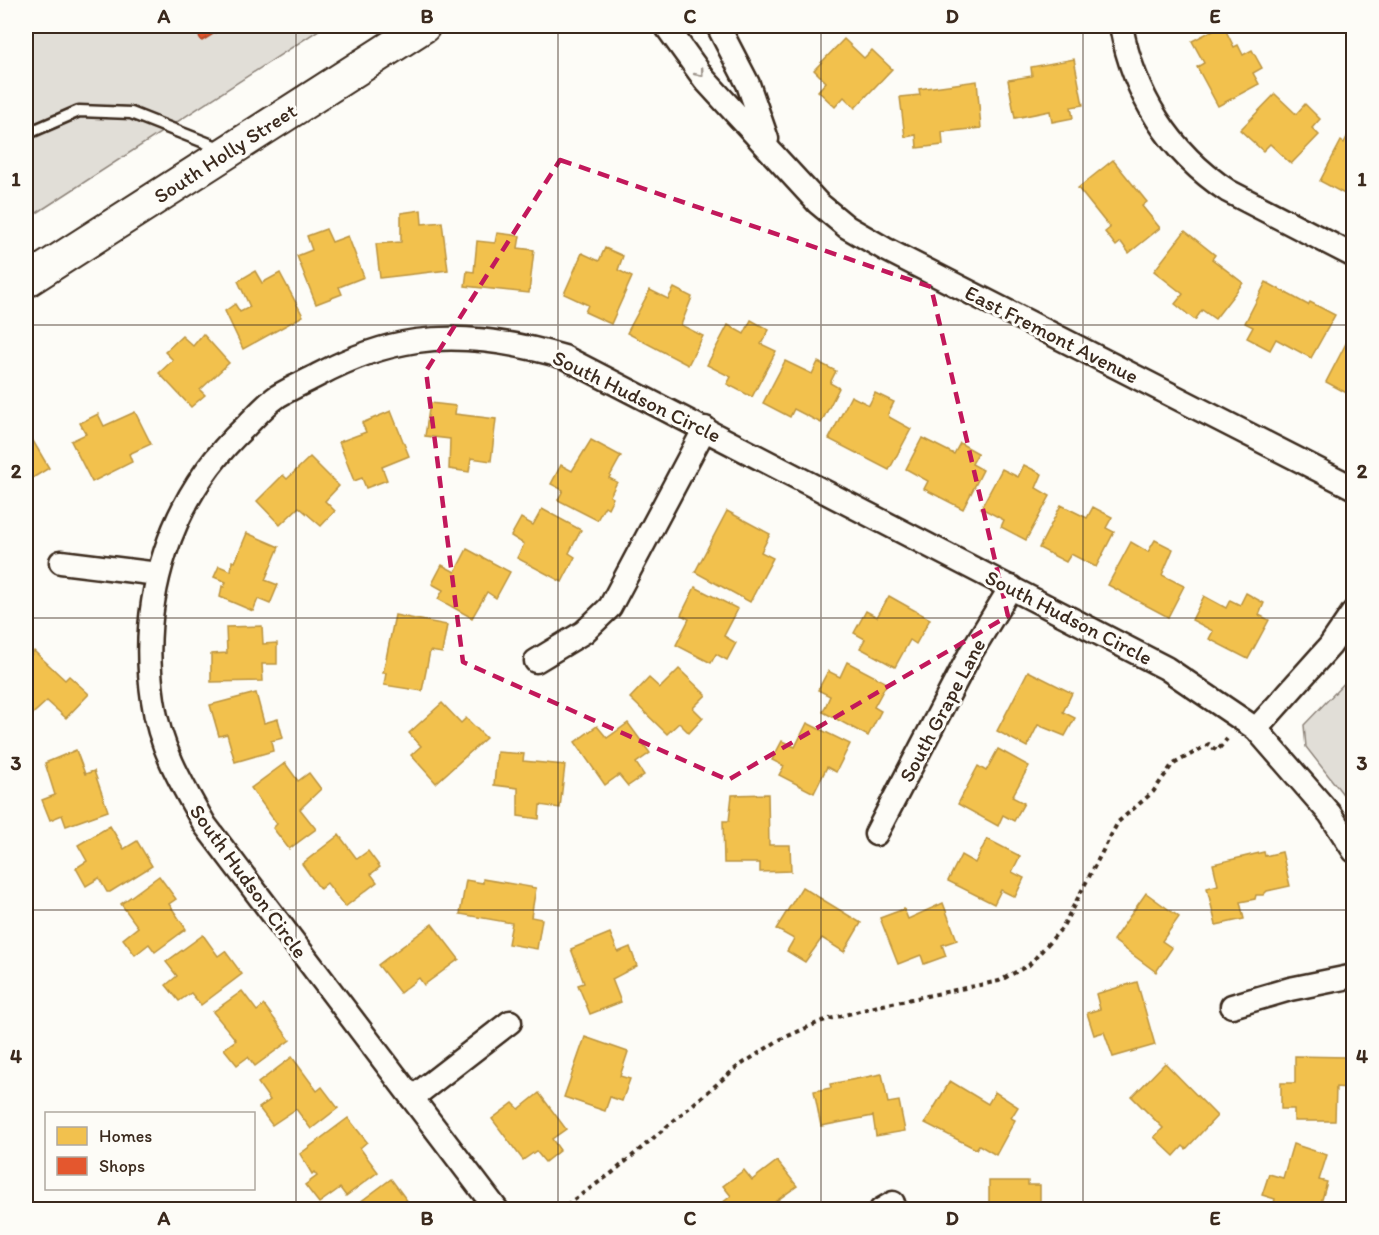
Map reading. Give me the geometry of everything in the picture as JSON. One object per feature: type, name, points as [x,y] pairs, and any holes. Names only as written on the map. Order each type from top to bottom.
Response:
[{"type":"main road","name":"South Holly Street","points":[[26,281],[424,26]]},
{"type":"street","name":"East Fremont Avenue","points":[[666,26],[705,80],[773,151],[818,203],[847,227],[1353,488]]},
{"type":"street","name":"East Fremont Avenue","points":[[718,26],[747,84],[773,151]]},
{"type":"street","points":[[1121,26],[1135,79],[1149,108],[1174,145],[1209,178],[1228,191],[1353,256]]},
{"type":"street","name":"South Hudson Circle","points":[[497,1209],[205,825],[174,771],[163,742],[152,690],[148,637],[158,574],[175,522],[196,483],[221,449],[277,397],[356,355],[416,341],[458,338],[527,346],[564,357],[1166,668],[1249,725],[1330,814],[1353,851]]},
{"type":"street","points":[[536,661],[584,632],[610,607],[705,428]]},
{"type":"street","points":[[62,562],[158,574]]},
{"type":"street","name":"South Grape Lane","points":[[876,834],[970,654],[1011,587]]},
{"type":"street","points":[[1249,725],[1330,646],[1353,611]]},
{"type":"street","points":[[1232,1005],[1290,989],[1353,976]]},
{"type":"street","points":[[412,1098],[510,1022]]},
{"type":"lane","points":[[26,134],[79,111],[131,113],[228,151]]},
{"type":"path","points":[[559,1209],[612,1173],[736,1068],[779,1040],[822,1022],[878,1006],[999,981],[1029,965],[1062,928],[1118,822],[1153,792],[1172,765],[1209,744],[1217,751],[1249,725]]},
{"type":"highlighted area","points":[[560,160],[931,287],[1008,616],[728,780],[463,662],[426,371]]},
{"type":"shaded area","points":[[26,26],[325,26],[26,220]]},
{"type":"shaded area","points":[[1353,674],[1353,807],[1306,747],[1304,725]]},
{"type":"building: Homes","points":[[1221,26],[1226,26],[1224,27],[1234,47],[1238,45],[1243,55],[1252,50],[1262,68],[1253,73],[1259,84],[1218,106],[1197,67],[1204,63],[1192,41]]},
{"type":"building: Homes","points":[[844,39],[864,58],[872,50],[892,69],[855,108],[844,97],[835,107],[818,91],[826,82],[814,70]]},
{"type":"building: Homes","points":[[1074,59],[1083,105],[1071,107],[1073,118],[1052,122],[1050,111],[1015,118],[1008,80],[1032,76],[1031,67]]},
{"type":"building: Homes","points":[[977,81],[981,128],[942,132],[943,145],[917,148],[916,135],[905,137],[900,97],[920,95],[919,89]]},
{"type":"building: Homes","points":[[1275,94],[1296,114],[1305,104],[1320,119],[1312,128],[1319,135],[1291,164],[1270,144],[1263,151],[1240,130]]},
{"type":"building: Homes","points":[[1350,131],[1354,133],[1354,199],[1320,181],[1341,141],[1344,143]]},
{"type":"building: Homes","points":[[1113,160],[1147,202],[1142,206],[1160,228],[1129,253],[1121,242],[1116,246],[1105,232],[1110,228],[1078,188]]},
{"type":"building: Homes","points":[[421,210],[422,224],[442,222],[448,270],[380,278],[376,244],[401,242],[401,213]]},
{"type":"building: Homes","points":[[326,229],[332,242],[348,236],[364,277],[339,287],[342,294],[316,304],[297,256],[312,250],[307,236]]},
{"type":"building: Homes","points":[[1185,231],[1215,255],[1212,259],[1243,283],[1215,319],[1202,310],[1195,320],[1175,304],[1183,294],[1154,271]]},
{"type":"building: Homes","points":[[497,233],[520,236],[518,248],[534,250],[529,293],[465,286],[467,271],[474,272],[477,241],[495,243]]},
{"type":"building: Homes","points":[[605,248],[623,256],[618,270],[632,277],[611,324],[585,312],[588,305],[564,294],[582,253],[599,261]]},
{"type":"building: Homes","points":[[255,271],[262,283],[280,273],[303,316],[243,349],[225,311],[235,304],[240,312],[250,307],[238,281]]},
{"type":"building: Homes","points":[[1266,282],[1308,305],[1310,302],[1335,315],[1311,358],[1276,339],[1270,350],[1247,338],[1253,327],[1245,323]]},
{"type":"building: Homes","points":[[674,288],[692,297],[681,325],[703,336],[688,365],[627,333],[650,290],[668,299]]},
{"type":"building: Homes","points":[[751,320],[769,330],[761,344],[776,351],[752,397],[727,384],[731,377],[707,365],[728,325],[744,334]]},
{"type":"building: Homes","points":[[1354,328],[1354,397],[1326,382]]},
{"type":"building: Homes","points":[[203,334],[229,363],[200,390],[205,395],[191,407],[159,373],[173,360],[165,352],[182,336],[193,346]]},
{"type":"building: Homes","points":[[785,361],[812,374],[818,362],[836,371],[830,383],[839,388],[821,423],[794,409],[790,417],[763,403]]},
{"type":"building: Homes","points":[[875,393],[894,402],[888,414],[889,417],[911,429],[889,470],[829,439],[851,396],[869,405]]},
{"type":"building: Homes","points":[[430,403],[456,406],[455,414],[496,419],[491,461],[471,458],[469,472],[449,469],[450,439],[425,436]]},
{"type":"building: Homes","points":[[391,411],[409,456],[382,467],[387,480],[366,488],[362,478],[354,481],[339,442],[366,432],[362,423]]},
{"type":"building: Homes","points":[[135,412],[151,444],[129,454],[132,462],[92,482],[71,441],[86,434],[80,423],[98,414],[104,426]]},
{"type":"building: Homes","points":[[26,429],[49,468],[26,482]]},
{"type":"building: Homes","points":[[922,438],[954,454],[960,443],[978,453],[972,464],[983,470],[963,509],[924,489],[928,481],[906,469]]},
{"type":"building: Homes","points":[[591,440],[621,456],[609,478],[617,482],[610,496],[613,498],[608,508],[605,506],[597,520],[558,500],[563,490],[551,484],[561,465],[572,471]]},
{"type":"building: Homes","points":[[310,457],[339,486],[325,501],[335,511],[321,526],[299,507],[280,525],[257,501],[283,475],[287,479]]},
{"type":"building: Homes","points":[[1024,465],[1042,474],[1036,488],[1050,496],[1026,540],[1001,527],[1004,520],[981,508],[1002,469],[1018,477]]},
{"type":"building: Homes","points":[[1061,505],[1087,518],[1093,507],[1112,517],[1106,528],[1114,532],[1096,567],[1071,554],[1066,562],[1039,548]]},
{"type":"building: Homes","points":[[542,509],[581,530],[569,553],[575,557],[562,582],[517,558],[524,544],[511,536],[521,518],[533,525]]},
{"type":"building: Homes","points":[[727,511],[770,534],[761,552],[773,558],[750,602],[695,572]]},
{"type":"building: Homes","points":[[247,533],[279,547],[265,580],[278,585],[270,604],[258,599],[253,611],[220,597],[222,586],[224,587],[226,582],[214,577],[219,566],[231,571],[232,561],[235,562]]},
{"type":"building: Homes","points":[[1155,540],[1173,549],[1162,575],[1184,586],[1168,617],[1108,585],[1131,542],[1148,552]]},
{"type":"building: Homes","points":[[467,549],[510,572],[496,598],[487,592],[472,618],[438,599],[443,590],[432,584],[442,565],[455,572]]},
{"type":"building: Homes","points":[[695,587],[738,609],[724,636],[736,643],[727,660],[716,654],[711,663],[676,645],[689,619],[681,615]]},
{"type":"building: Homes","points":[[1246,593],[1264,603],[1259,615],[1269,620],[1248,659],[1209,639],[1213,631],[1192,620],[1204,596],[1226,608],[1230,600],[1240,605]]},
{"type":"building: Homes","points":[[889,596],[930,619],[916,644],[910,640],[895,667],[860,648],[865,639],[854,633],[866,611],[877,617]]},
{"type":"building: Homes","points":[[395,615],[447,625],[442,653],[430,651],[422,691],[384,685],[386,673],[383,673]]},
{"type":"building: Homes","points":[[262,626],[263,644],[277,643],[277,664],[262,664],[263,681],[211,682],[211,654],[227,653],[226,627]]},
{"type":"building: Homes","points":[[34,651],[65,680],[69,676],[89,694],[66,718],[47,701],[26,720],[26,661]]},
{"type":"building: Homes","points":[[847,662],[887,683],[874,707],[881,711],[868,736],[823,712],[830,696],[818,690],[828,671],[840,677]]},
{"type":"building: Homes","points":[[679,669],[706,695],[693,708],[703,718],[689,733],[679,723],[667,734],[630,698],[649,678],[660,688]]},
{"type":"building: Homes","points":[[1028,671],[1072,693],[1063,712],[1075,718],[1065,736],[1038,725],[1027,747],[997,731]]},
{"type":"building: Homes","points":[[256,693],[264,723],[278,719],[283,738],[271,741],[273,751],[235,762],[227,734],[219,736],[210,705]]},
{"type":"building: Homes","points":[[442,703],[461,723],[466,718],[486,738],[436,783],[411,755],[421,746],[409,733]]},
{"type":"building: Homes","points":[[628,723],[650,753],[636,763],[644,775],[628,786],[619,775],[605,785],[575,742],[597,726],[607,738]]},
{"type":"building: Homes","points":[[807,723],[850,744],[836,772],[827,767],[814,793],[779,775],[784,766],[772,760],[782,741],[795,747]]},
{"type":"building: Homes","points":[[998,749],[1029,766],[1012,797],[1024,803],[1014,821],[1003,815],[998,826],[958,804],[978,766],[986,771]]},
{"type":"building: Homes","points":[[76,750],[85,774],[94,771],[108,811],[66,826],[62,815],[50,820],[42,800],[55,795],[45,763]]},
{"type":"building: Homes","points":[[497,752],[524,754],[523,761],[565,765],[560,808],[540,805],[539,819],[518,816],[518,788],[494,785]]},
{"type":"building: Homes","points":[[285,763],[298,781],[309,773],[321,789],[300,809],[316,829],[289,849],[273,828],[277,824],[251,788]]},
{"type":"building: Homes","points":[[768,794],[769,845],[790,845],[791,871],[760,872],[760,863],[724,863],[723,821],[729,821],[732,795]]},
{"type":"building: Homes","points":[[110,826],[124,849],[137,841],[152,866],[107,892],[99,878],[86,886],[76,868],[87,861],[78,845]]},
{"type":"building: Homes","points":[[339,835],[357,859],[368,851],[380,867],[371,874],[377,882],[345,907],[327,883],[320,889],[302,864]]},
{"type":"building: Homes","points":[[987,839],[1020,856],[1012,872],[1024,878],[1015,897],[1001,890],[994,904],[948,881],[961,855],[975,863]]},
{"type":"building: Homes","points":[[1264,852],[1265,856],[1282,852],[1290,886],[1267,891],[1263,895],[1256,895],[1255,899],[1240,902],[1244,919],[1216,925],[1207,888],[1218,885],[1213,864]]},
{"type":"building: Homes","points":[[159,876],[176,899],[169,904],[186,929],[155,952],[149,944],[135,955],[123,939],[138,927],[121,904]]},
{"type":"building: Homes","points":[[483,879],[536,888],[531,917],[542,919],[537,949],[508,944],[512,923],[460,914],[466,880],[483,883]]},
{"type":"building: Homes","points":[[802,887],[861,923],[844,952],[822,938],[805,962],[787,951],[794,939],[776,929]]},
{"type":"building: Homes","points":[[1146,893],[1179,917],[1162,941],[1172,948],[1156,972],[1113,940]]},
{"type":"building: Homes","points":[[943,903],[957,940],[942,945],[946,956],[924,964],[921,955],[898,964],[880,918],[904,909],[908,919]]},
{"type":"building: Homes","points":[[432,924],[459,959],[424,985],[419,978],[400,993],[378,965]]},
{"type":"building: Homes","points":[[610,933],[618,952],[630,947],[637,966],[612,979],[621,1002],[590,1014],[578,985],[584,983],[571,949]]},
{"type":"building: Homes","points":[[203,935],[218,956],[225,951],[242,974],[201,1005],[191,993],[179,1001],[166,985],[177,976],[166,962]]},
{"type":"building: Homes","points":[[1137,982],[1155,1045],[1113,1057],[1104,1032],[1094,1035],[1087,1013],[1100,1009],[1096,994]]},
{"type":"building: Homes","points":[[242,991],[257,1011],[264,1005],[290,1040],[255,1066],[248,1057],[237,1065],[224,1049],[236,1040],[213,1012]]},
{"type":"building: Homes","points":[[585,1037],[628,1052],[620,1076],[630,1079],[622,1101],[610,1097],[605,1111],[564,1097]]},
{"type":"building: Homes","points":[[1295,1056],[1347,1057],[1347,1088],[1336,1087],[1335,1121],[1294,1121],[1294,1109],[1281,1109],[1281,1083],[1295,1083]]},
{"type":"building: Homes","points":[[292,1057],[317,1091],[322,1087],[338,1108],[311,1129],[296,1109],[272,1125],[259,1108],[270,1100],[258,1083]]},
{"type":"building: Homes","points":[[1165,1063],[1217,1116],[1186,1149],[1183,1146],[1174,1156],[1154,1137],[1163,1128],[1132,1097]]},
{"type":"building: Homes","points":[[882,1074],[888,1103],[899,1101],[905,1131],[876,1136],[873,1116],[821,1126],[814,1091],[831,1088],[830,1084]]},
{"type":"building: Homes","points":[[950,1081],[988,1104],[995,1092],[1018,1107],[1011,1118],[1015,1120],[996,1155],[979,1145],[976,1149],[925,1123]]},
{"type":"building: Homes","points":[[539,1093],[566,1129],[552,1139],[560,1150],[545,1162],[536,1151],[523,1160],[492,1119],[513,1103],[519,1109]]},
{"type":"building: Homes","points":[[348,1118],[367,1142],[360,1148],[378,1172],[346,1196],[340,1188],[319,1203],[305,1185],[317,1176],[314,1172],[312,1174],[300,1154]]},
{"type":"building: Homes","points":[[1293,1144],[1327,1155],[1319,1180],[1327,1182],[1319,1210],[1272,1210],[1275,1199],[1262,1195],[1269,1174],[1283,1178]]},
{"type":"building: Homes","points":[[777,1161],[797,1186],[775,1202],[781,1210],[719,1210],[717,1207],[731,1196],[723,1186],[744,1170],[752,1180]]},
{"type":"building: Homes","points":[[391,1179],[414,1210],[353,1210],[352,1208]]},
{"type":"building: Homes","points":[[989,1181],[1028,1181],[1028,1185],[1040,1185],[1040,1210],[989,1210]]},
{"type":"building: Shops","points":[[192,26],[226,26],[202,41]]}]
